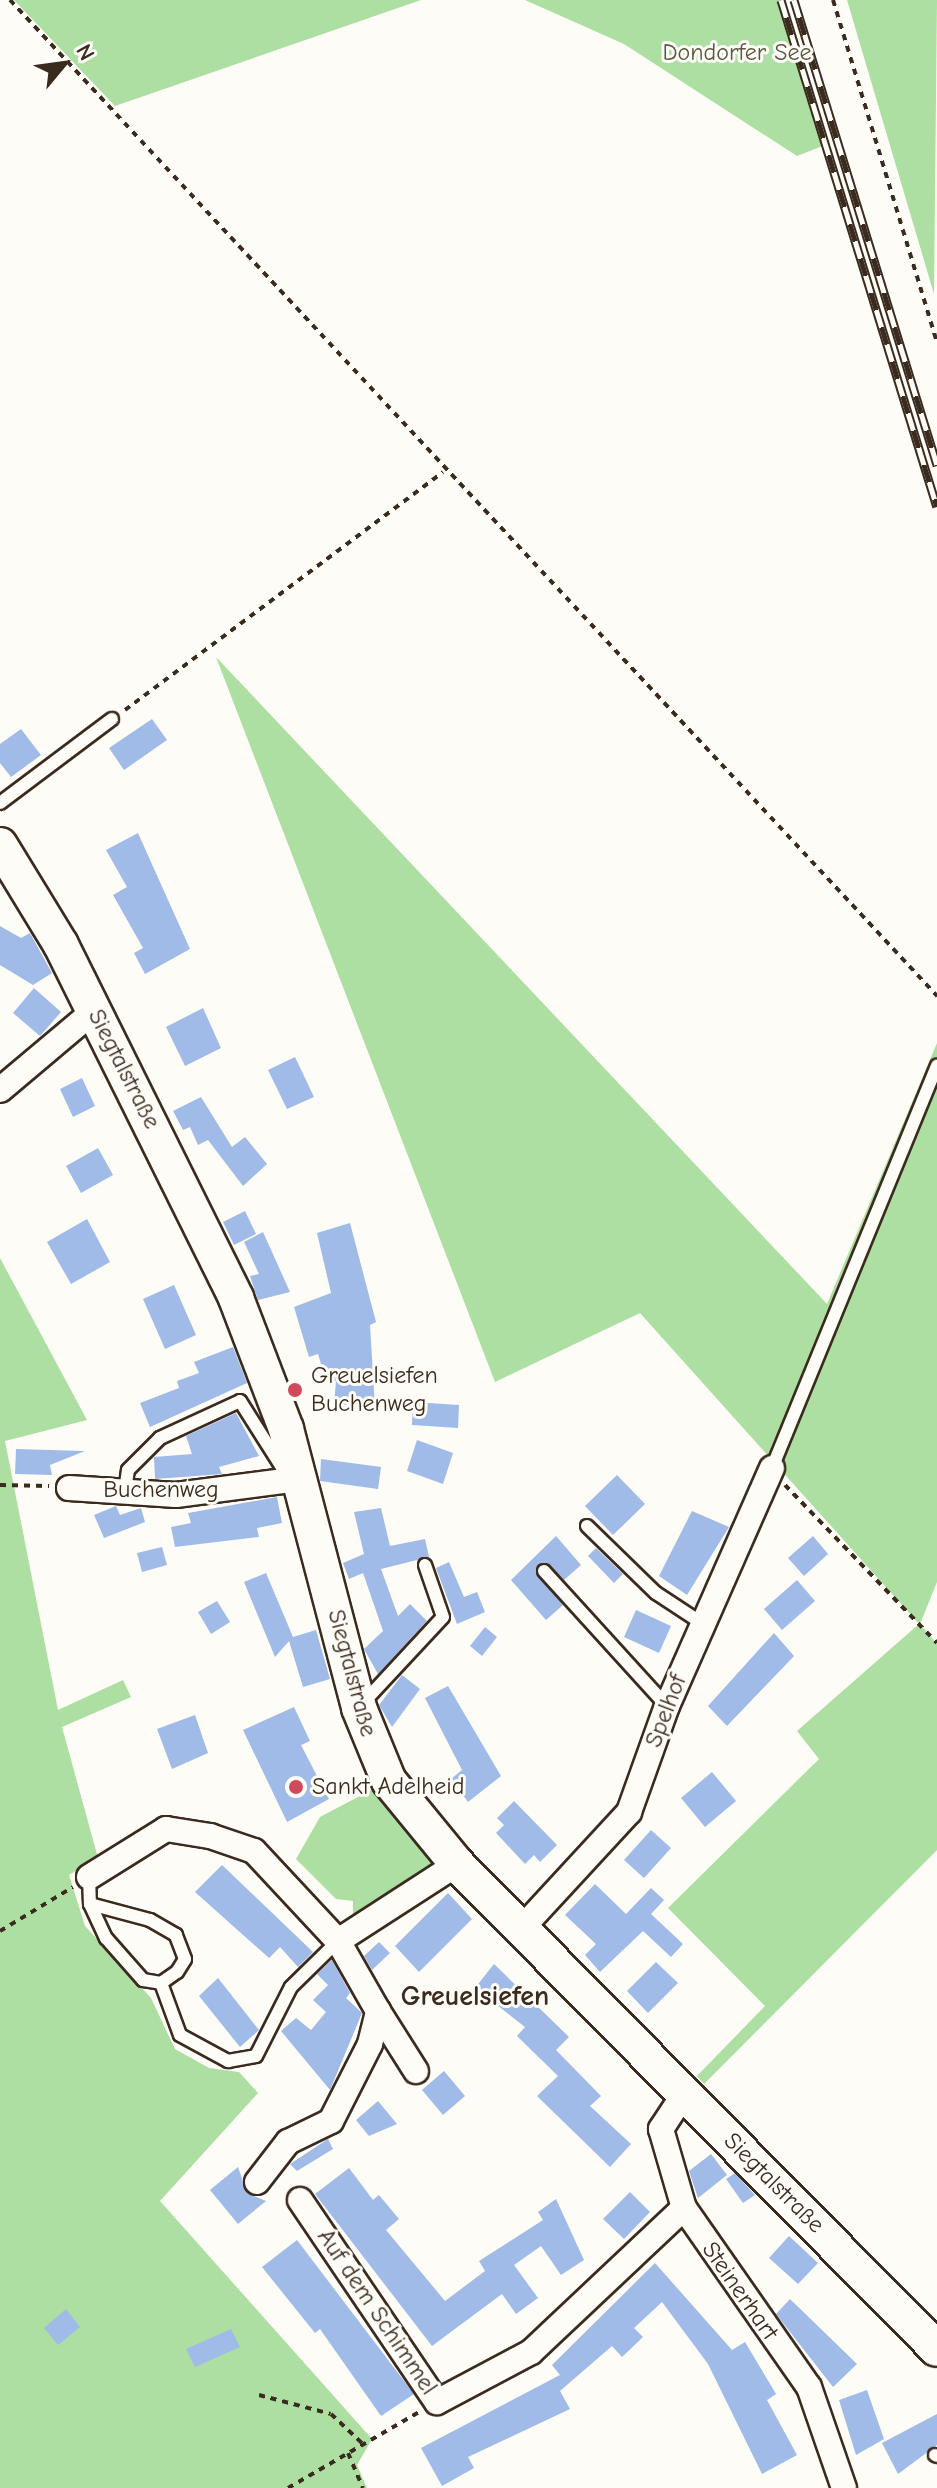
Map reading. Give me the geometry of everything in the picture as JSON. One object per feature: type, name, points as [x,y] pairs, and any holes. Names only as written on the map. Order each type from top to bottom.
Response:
[{"type":"main road","name":"Siegtalstraße","points":[[0,845],[95,1010],[236,1298],[295,1480],[359,1708],[389,1781],[457,1864],[937,2349]]},
{"type":"street","points":[[0,1090],[95,1010]]},
{"type":"street","name":"Spelhof","points":[[522,1928],[624,1820],[667,1706],[770,1474]]},
{"type":"street","name":"Buchenweg","points":[[69,1488],[212,1493],[295,1480]]},
{"type":"street","points":[[89,1877],[166,1829],[210,1836],[254,1851],[338,1941],[416,2071]]},
{"type":"street","points":[[338,1941],[457,1864]]},
{"type":"street","points":[[257,2182],[288,2142],[331,2121],[352,2086],[378,2011]]},
{"type":"street","name":"Steinerhart","points":[[684,2094],[661,2129],[684,2208],[809,2387],[844,2488]]},
{"type":"street","name":"Auf dem Schimmel","points":[[300,2200],[437,2402],[531,2352],[684,2208]]},
{"type":"lane","points":[[0,803],[112,719]]},
{"type":"lane","points":[[770,1474],[937,1066]]},
{"type":"lane","points":[[125,1491],[128,1470],[160,1438],[240,1401],[295,1480]]},
{"type":"lane","points":[[587,1526],[656,1593],[703,1624]]},
{"type":"lane","points":[[359,1708],[443,1617],[425,1565]]},
{"type":"lane","points":[[544,1571],[667,1706]]},
{"type":"lane","points":[[89,1877],[90,1904],[134,1970],[161,1983],[180,2035],[228,2061],[256,2056],[291,1987],[338,1941]]},
{"type":"lane","points":[[90,1904],[150,1920],[176,1935],[185,1959],[161,1983]]},
{"type":"path","points":[[10,0],[443,472],[937,996]]},
{"type":"path","points":[[833,0],[937,342]]},
{"type":"path","points":[[112,719],[443,472]]},
{"type":"path","points":[[770,1474],[791,1488],[937,1643]]},
{"type":"path","points":[[0,1485],[69,1488]]},
{"type":"path","points":[[0,1931],[89,1877]]},
{"type":"path","points":[[259,2395],[331,2414],[363,2444]]},
{"type":"path","points":[[288,2488],[437,2402]]},
{"type":"path","points":[[348,2453],[363,2488]]},
{"type":"green space","points":[[14,0],[421,0],[115,106]]},
{"type":"green space","name":"Dondorfer See","points":[[525,0],[780,0],[825,145],[797,156],[624,44]]},
{"type":"green space","points":[[847,0],[937,0],[934,294]]},
{"type":"green space","points":[[216,657],[827,1304],[937,1043],[937,1582],[920,1624],[937,1644],[937,1850],[704,2084],[697,2076],[765,2006],[668,1908],[819,1759],[797,1731],[919,1624],[640,1313],[495,1382]]},
{"type":"green space","points":[[0,1258],[87,1420],[5,1441],[58,1710],[123,1680],[131,1697],[62,1727],[98,1858],[69,1875],[85,1926],[151,1998],[175,2049],[209,2068],[239,2072],[258,2093],[160,2201],[372,2439],[357,2465],[367,2488],[0,2488]]},
{"type":"green space","points":[[375,1788],[438,1870],[372,1915],[353,1914],[353,1901],[336,1899],[296,1859],[320,1817]]},
{"type":"building","points":[[152,719],[167,740],[124,770],[109,748]]},
{"type":"building","points":[[21,729],[41,755],[11,777],[0,763],[0,744]]},
{"type":"building","points":[[138,833],[190,949],[145,974],[134,953],[143,948],[113,895],[127,887],[106,850]]},
{"type":"building","points":[[0,926],[21,938],[30,933],[52,973],[33,985],[0,965]]},
{"type":"building","points":[[34,988],[61,1012],[40,1036],[13,1013]]},
{"type":"building","points":[[203,1008],[221,1048],[185,1066],[166,1027]]},
{"type":"building","points":[[295,1057],[314,1097],[287,1109],[268,1070]]},
{"type":"building","points":[[82,1078],[95,1106],[73,1117],[60,1089]]},
{"type":"building","points":[[201,1097],[232,1147],[245,1137],[267,1164],[243,1186],[208,1140],[198,1145],[190,1127],[183,1130],[173,1111]]},
{"type":"building","points":[[98,1148],[113,1175],[81,1193],[66,1166]]},
{"type":"building","points":[[245,1211],[256,1234],[234,1245],[223,1222]]},
{"type":"building","points":[[87,1219],[110,1262],[71,1284],[47,1242]]},
{"type":"building","points":[[350,1223],[376,1322],[370,1325],[375,1407],[334,1404],[336,1381],[326,1380],[318,1354],[309,1357],[294,1307],[331,1293],[317,1233]]},
{"type":"building","points":[[263,1232],[290,1292],[258,1300],[250,1276],[259,1274],[244,1242]]},
{"type":"building","points":[[174,1285],[196,1335],[165,1349],[143,1299]]},
{"type":"building","points":[[233,1347],[247,1383],[150,1427],[140,1403],[179,1388],[177,1381],[199,1373],[194,1362]]},
{"type":"building","points":[[413,1402],[459,1405],[458,1428],[412,1425]]},
{"type":"building","points":[[236,1413],[259,1456],[219,1467],[222,1474],[155,1479],[154,1457],[192,1454],[186,1436]]},
{"type":"building","points":[[417,1440],[453,1453],[443,1484],[407,1471]]},
{"type":"building","points":[[16,1449],[85,1451],[50,1465],[52,1475],[15,1474]]},
{"type":"building","points":[[321,1459],[381,1467],[378,1489],[320,1481]]},
{"type":"building","points":[[617,1475],[645,1504],[613,1535],[585,1506]]},
{"type":"building","points":[[277,1497],[282,1523],[257,1528],[259,1537],[175,1547],[171,1527],[191,1523],[188,1513]]},
{"type":"building","points":[[116,1506],[120,1515],[141,1508],[145,1522],[104,1538],[94,1515]]},
{"type":"building","points":[[381,1508],[390,1546],[425,1539],[429,1557],[381,1569],[398,1616],[410,1604],[427,1621],[378,1674],[364,1649],[383,1631],[363,1573],[349,1579],[343,1563],[364,1554],[354,1512]]},
{"type":"building","points":[[692,1511],[729,1527],[687,1595],[659,1576]]},
{"type":"building","points":[[556,1536],[581,1565],[564,1580],[547,1563],[536,1568],[563,1605],[546,1620],[511,1580]]},
{"type":"building","points":[[813,1536],[828,1554],[804,1576],[788,1558]]},
{"type":"building","points":[[162,1547],[167,1565],[142,1572],[137,1553]]},
{"type":"building","points":[[596,1548],[623,1574],[614,1583],[588,1556]]},
{"type":"building","points":[[449,1562],[464,1597],[477,1592],[485,1612],[457,1624],[436,1568]]},
{"type":"building","points":[[266,1573],[293,1637],[316,1630],[330,1679],[303,1687],[289,1641],[275,1657],[244,1582]]},
{"type":"building","points":[[797,1580],[815,1601],[782,1630],[764,1609]]},
{"type":"building","points":[[217,1601],[230,1622],[211,1634],[198,1612]]},
{"type":"building","points":[[636,1610],[671,1626],[659,1653],[624,1637]]},
{"type":"building","points":[[485,1627],[497,1637],[482,1656],[470,1646]]},
{"type":"building","points":[[774,1633],[794,1656],[727,1726],[708,1706]]},
{"type":"building","points":[[402,1675],[420,1689],[392,1727],[379,1705]]},
{"type":"building","points":[[448,1686],[501,1776],[468,1802],[451,1779],[462,1770],[425,1698]]},
{"type":"building","points":[[294,1707],[310,1741],[301,1745],[329,1799],[287,1822],[243,1730]]},
{"type":"building","points":[[195,1715],[208,1753],[172,1769],[157,1729]]},
{"type":"building","points":[[712,1772],[736,1801],[705,1827],[681,1798]]},
{"type":"building","points":[[514,1801],[557,1845],[540,1862],[534,1855],[525,1864],[496,1833],[504,1825],[497,1818]]},
{"type":"building","points":[[651,1830],[671,1848],[644,1878],[624,1860]]},
{"type":"building","points":[[222,1865],[313,1952],[298,1967],[280,1947],[269,1958],[195,1892]]},
{"type":"building","points":[[595,1884],[626,1914],[651,1888],[664,1900],[651,1914],[683,1944],[671,1957],[643,1931],[600,1972],[585,1955],[596,1944],[565,1915]]},
{"type":"building","points":[[448,1893],[472,1919],[419,1972],[395,1946]]},
{"type":"building","points":[[379,1942],[390,1953],[372,1970],[364,1956]]},
{"type":"building","points":[[332,1960],[350,1993],[346,1998],[362,2013],[330,2090],[281,2031],[296,2018],[311,2030],[326,2012],[313,2000],[328,1985],[317,1974]]},
{"type":"building","points":[[656,1962],[678,1983],[648,2013],[627,1991]]},
{"type":"building","points":[[494,1964],[569,2037],[556,2050],[601,2096],[590,2106],[631,2144],[610,2167],[537,2096],[558,2076],[517,2036],[525,2027],[475,1988]]},
{"type":"building","points":[[218,1978],[259,2030],[240,2047],[199,1996]]},
{"type":"building","points":[[444,2071],[465,2096],[443,2115],[422,2090]]},
{"type":"building","points":[[378,2101],[397,2124],[369,2136],[356,2120]]},
{"type":"building","points":[[328,2139],[333,2149],[297,2171],[290,2164]]},
{"type":"building","points":[[711,2154],[727,2175],[698,2198],[689,2171]]},
{"type":"building","points":[[238,2167],[247,2193],[266,2201],[238,2224],[210,2190]]},
{"type":"building","points":[[349,2168],[373,2200],[379,2195],[399,2219],[386,2230],[445,2301],[485,2271],[479,2261],[543,2220],[538,2212],[556,2199],[584,2260],[561,2275],[541,2246],[514,2265],[538,2298],[516,2314],[502,2294],[432,2346],[315,2194]]},
{"type":"building","points":[[735,2173],[755,2195],[743,2203],[726,2179]]},
{"type":"building","points":[[630,2192],[650,2212],[624,2239],[603,2219]]},
{"type":"building","points":[[789,2236],[818,2263],[798,2284],[769,2258]]},
{"type":"building","points":[[297,2240],[414,2394],[381,2416],[320,2329],[315,2333],[262,2267]]},
{"type":"building","points":[[655,2263],[732,2350],[745,2342],[776,2394],[767,2400],[797,2455],[762,2474],[708,2364],[662,2302],[634,2328],[643,2337],[622,2357],[612,2346],[560,2391],[570,2409],[468,2457],[474,2468],[442,2486],[421,2448],[560,2375],[552,2365]]},
{"type":"building","points":[[790,2299],[857,2364],[833,2387],[776,2314]]},
{"type":"building","points":[[66,2309],[80,2327],[58,2345],[44,2328]]},
{"type":"building","points":[[231,2329],[240,2347],[195,2367],[186,2349]]},
{"type":"building","points":[[867,2390],[884,2439],[856,2455],[839,2400]]},
{"type":"building","points":[[937,2414],[937,2445],[898,2474],[882,2443]]},
{"type":"railway","points":[[781,0],[937,507]]},
{"type":"railway","points":[[794,0],[937,466]]},
{"type":"place","name":"Greuelsiefen Buchenweg","points":[[295,1390]]},
{"type":"place","name":"Sankt Adelheid","points":[[296,1787]]},
{"type":"district","name":"Greuelsiefen","points":[[475,1996]]}]
